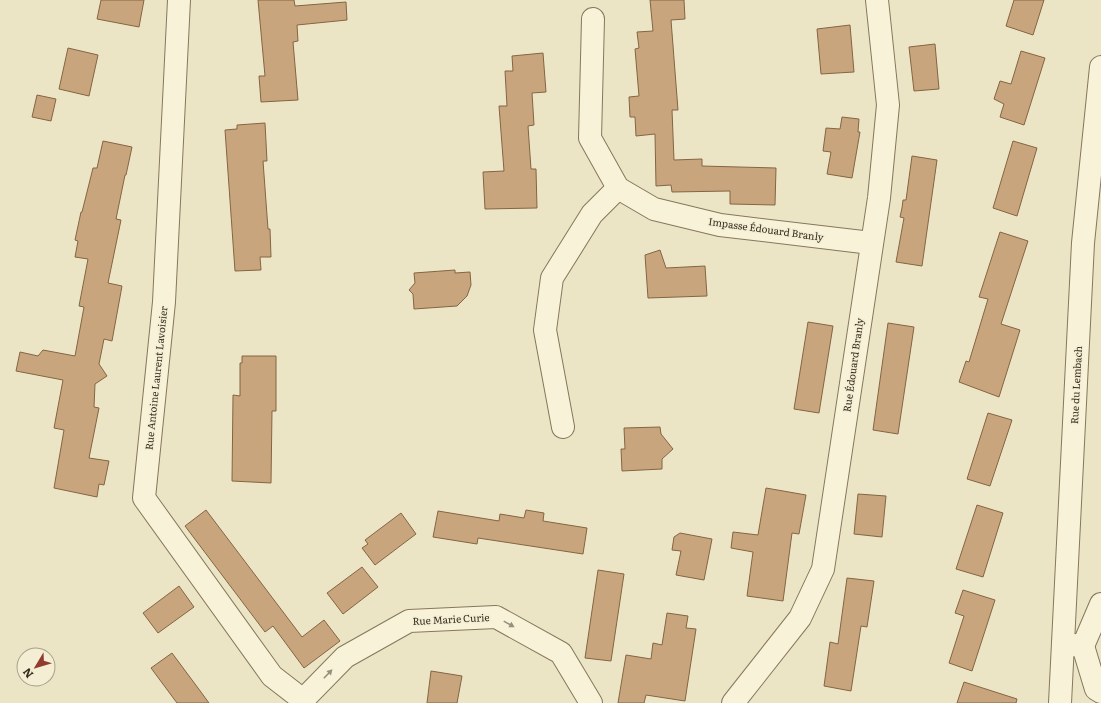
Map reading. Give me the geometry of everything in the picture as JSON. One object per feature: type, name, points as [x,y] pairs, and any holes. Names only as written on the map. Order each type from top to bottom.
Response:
[{"type":"street","name":"Rue Antoine Laurent Lavoisier","points":[[179,0],[164,302],[144,498],[272,676],[303,702]]},
{"type":"street","name":"Rue Édouard Branly","points":[[733,703],[800,618],[823,569],[879,198],[888,105],[877,0]]},
{"type":"street","points":[[563,427],[545,330],[552,278],[592,214],[618,188],[590,138],[593,19]]},
{"type":"street","name":"Rue du Lembach","points":[[1060,703],[1073,645],[1101,67]]},
{"type":"street","name":"Impasse Édouard Branly","points":[[618,188],[654,209],[720,224],[871,243]]},
{"type":"street","points":[[1101,604],[1073,645],[1096,689],[1101,692]]},
{"type":"street","name":"Rue Marie Curie","points":[[303,702],[345,657],[409,621],[496,617],[561,653],[592,703]]},
{"type":"building","points":[[101,0],[144,0],[139,27],[97,19]]},
{"type":"building","points":[[258,0],[294,0],[295,6],[346,2],[347,20],[297,25],[298,41],[293,42],[298,100],[261,102],[259,76],[265,76]]},
{"type":"building","points":[[650,0],[684,0],[685,19],[671,20],[678,110],[672,110],[674,160],[702,159],[702,166],[776,168],[775,205],[730,204],[730,191],[672,192],[671,185],[656,186],[655,134],[636,136],[635,117],[630,117],[629,97],[639,96],[635,49],[639,48],[637,32],[653,31]]},
{"type":"building","points":[[1014,0],[1044,0],[1033,35],[1006,26]]},
{"type":"building","points":[[850,25],[854,72],[821,74],[817,29]]},
{"type":"building","points":[[935,44],[939,89],[914,91],[909,47]]},
{"type":"building","points":[[68,48],[98,55],[89,96],[59,89]]},
{"type":"building","points":[[1021,51],[1045,58],[1024,125],[1000,117],[1004,104],[994,99],[1000,81],[1011,84]]},
{"type":"building","points":[[543,53],[546,92],[532,93],[534,125],[528,126],[531,169],[536,169],[537,208],[485,209],[483,172],[504,171],[499,106],[507,106],[505,71],[513,71],[512,56]]},
{"type":"building","points":[[37,95],[56,99],[51,121],[32,117]]},
{"type":"building","points":[[842,117],[859,119],[858,132],[860,132],[852,178],[827,174],[831,152],[823,151],[826,128],[840,129]]},
{"type":"building","points":[[265,123],[267,161],[263,161],[268,229],[270,229],[271,257],[260,257],[261,270],[235,271],[225,130],[237,129],[237,125]]},
{"type":"building","points":[[103,141],[132,147],[116,219],[121,220],[108,283],[122,286],[112,341],[104,339],[99,364],[107,376],[95,384],[94,407],[99,408],[89,458],[109,461],[104,485],[99,484],[97,497],[54,488],[64,430],[54,428],[63,380],[16,371],[20,352],[38,356],[43,350],[75,356],[84,307],[79,306],[88,259],[75,257],[78,241],[75,240],[93,168],[97,168]]},
{"type":"building","points":[[1013,141],[1037,148],[1017,216],[993,208]]},
{"type":"building","points":[[912,156],[937,160],[922,266],[896,262],[904,218],[900,217],[903,200],[906,200]]},
{"type":"building","points":[[1000,232],[1028,241],[1001,324],[1020,330],[999,397],[959,382],[966,361],[969,362],[988,299],[979,297]]},
{"type":"building","points":[[660,250],[666,268],[705,266],[707,296],[648,298],[645,255]]},
{"type":"building","points":[[455,270],[455,273],[470,272],[471,285],[467,296],[457,306],[414,309],[413,294],[409,290],[415,283],[414,273]]},
{"type":"building","points":[[808,322],[833,326],[819,413],[794,409]]},
{"type":"building","points":[[888,323],[914,327],[898,434],[873,430]]},
{"type":"building","points":[[242,356],[276,356],[276,411],[272,411],[271,483],[232,481],[233,395],[240,396],[240,363],[242,363]]},
{"type":"building","points":[[988,413],[1012,420],[990,486],[967,479]]},
{"type":"building","points":[[660,427],[661,434],[673,449],[662,459],[662,469],[622,471],[621,449],[625,449],[624,428]]},
{"type":"building","points":[[766,488],[806,495],[799,534],[792,533],[783,601],[747,596],[753,552],[731,548],[733,532],[758,535]]},
{"type":"building","points":[[858,494],[886,496],[882,537],[854,534]]},
{"type":"building","points":[[977,505],[1003,513],[983,577],[956,569]]},
{"type":"building","points":[[206,510],[302,637],[324,620],[340,641],[304,668],[273,626],[265,632],[185,526]]},
{"type":"building","points":[[526,510],[544,513],[543,521],[587,528],[583,554],[478,538],[477,544],[433,537],[438,511],[499,521],[500,514],[524,518]]},
{"type":"building","points":[[401,513],[416,534],[375,565],[362,548],[368,544],[365,540]]},
{"type":"building","points":[[680,533],[712,539],[704,580],[676,575],[681,551],[672,550],[674,537]]},
{"type":"building","points":[[362,567],[378,587],[343,614],[327,593]]},
{"type":"building","points":[[598,570],[624,574],[611,661],[585,658]]},
{"type":"building","points":[[847,578],[874,581],[867,627],[861,626],[851,691],[824,686],[830,642],[838,644]]},
{"type":"building","points":[[179,586],[194,607],[158,633],[143,613]]},
{"type":"building","points":[[963,590],[995,600],[972,671],[949,663],[964,616],[955,613]]},
{"type":"building","points":[[667,613],[688,616],[686,628],[696,629],[685,701],[646,695],[644,703],[618,703],[626,655],[651,659],[653,643],[662,645]]},
{"type":"building","points":[[172,653],[209,703],[177,703],[151,668]]},
{"type":"building","points":[[431,671],[462,676],[457,703],[427,703]]},
{"type":"building","points":[[964,682],[1017,699],[1016,703],[957,703]]}]
